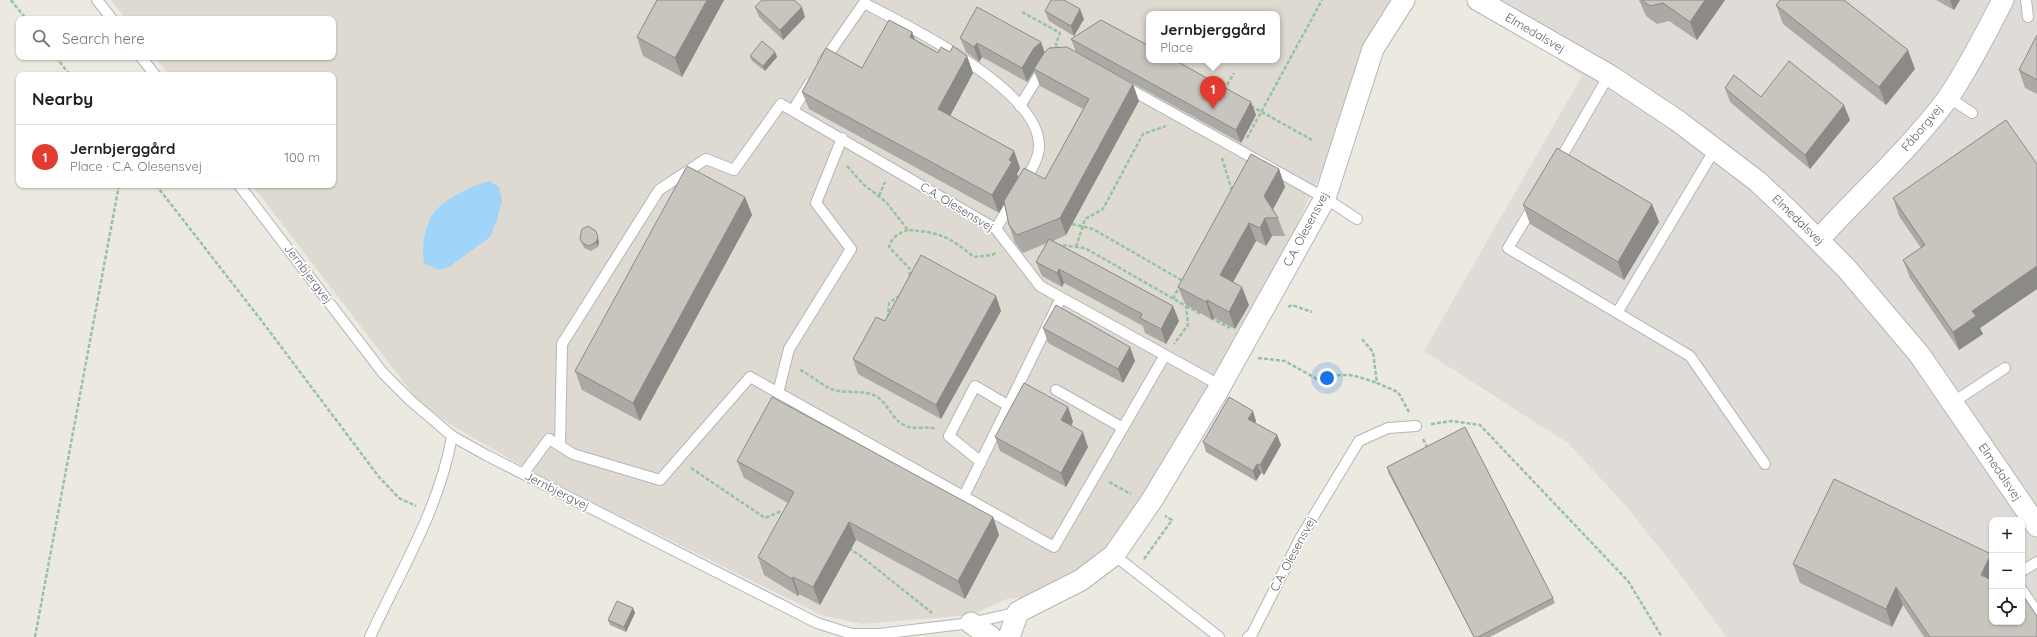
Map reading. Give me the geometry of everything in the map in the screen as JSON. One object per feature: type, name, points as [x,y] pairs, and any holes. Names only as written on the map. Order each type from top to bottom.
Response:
[{"type":"street","name":"C.A. Olesensvej","points":[[1018,612],[1081,580],[1114,555],[1152,500],[1221,386],[1325,198],[1373,50],[1404,0]]},
{"type":"street","name":"Elmedalsvej","points":[[1478,0],[1609,75],[1678,121],[1757,181],[1819,239],[1846,268],[1919,354],[1952,403],[2035,518]]},
{"type":"street","name":"Fåborgvej","points":[[1819,239],[1908,146],[1948,98],[1980,45],[2003,0]]},
{"type":"street","points":[[1009,637],[1018,612]]},
{"type":"street","points":[[971,623],[990,637]]},
{"type":"lane","points":[[97,0],[110,16]]},
{"type":"lane","points":[[2026,0],[2028,17]]},
{"type":"lane","points":[[793,110],[862,1],[974,64],[1004,89],[1020,106],[1036,130],[1039,147],[1031,171],[996,229]]},
{"type":"lane","points":[[1020,106],[1045,66],[1053,59],[1060,59]]},
{"type":"lane","points":[[143,60],[153,72]]},
{"type":"lane","points":[[1551,175],[1609,75]]},
{"type":"lane","points":[[1114,80],[1325,198],[1357,219]]},
{"type":"lane","points":[[1948,98],[1972,113]]},
{"type":"lane","name":"C.A. Olesensvej","points":[[560,445],[562,344],[659,190],[706,159],[734,170],[781,104],[842,138],[996,229],[1040,286],[1221,386]]},
{"type":"lane","points":[[778,393],[789,349],[851,249],[816,203],[842,138]]},
{"type":"lane","points":[[1617,314],[1715,149]]},
{"type":"lane","name":"Jernbjergvej","points":[[241,188],[383,373],[411,401],[452,436],[523,474],[817,623],[852,634],[879,634],[971,623],[1018,612]]},
{"type":"lane","points":[[1540,195],[1508,248],[1690,356],[1765,464]]},
{"type":"lane","points":[[964,496],[1061,298]]},
{"type":"lane","points":[[523,474],[549,439],[573,454],[660,480],[750,377],[1054,547],[1165,355]]},
{"type":"lane","points":[[1952,403],[2005,368]]},
{"type":"lane","points":[[981,462],[950,436],[975,386],[1009,406]]},
{"type":"lane","points":[[1056,390],[1123,428]]},
{"type":"lane","name":"C.A. Olesensvej","points":[[1248,637],[1252,634],[1301,537],[1359,441],[1388,428],[1416,426]]},
{"type":"lane","points":[[370,637],[429,512],[447,463],[452,436]]},
{"type":"lane","points":[[1114,555],[1220,637]]},
{"type":"lane","points":[[2025,569],[2037,562]]},
{"type":"lane","points":[[2025,594],[2037,612]]},
{"type":"path","points":[[11,0],[24,16]]},
{"type":"path","points":[[1240,151],[1322,0]]},
{"type":"path","points":[[1022,12],[1060,34],[1056,44],[1060,59]]},
{"type":"path","points":[[58,60],[68,72]]},
{"type":"path","points":[[1221,95],[1234,73]]},
{"type":"path","points":[[1216,88],[1229,95]]},
{"type":"path","points":[[1248,105],[1312,140]]},
{"type":"path","points":[[1076,247],[1085,219],[1103,209],[1143,134],[1173,124],[1177,115]]},
{"type":"path","points":[[1224,142],[1219,150],[1233,191],[1229,198]]},
{"type":"path","points":[[834,158],[845,163],[863,184],[886,202],[908,230]]},
{"type":"path","points":[[35,637],[118,188]]},
{"type":"path","points":[[158,188],[261,320],[378,477],[399,498],[429,512]]},
{"type":"path","points":[[1072,224],[1083,225],[1183,281]]},
{"type":"path","points":[[908,284],[910,269],[889,247],[900,232],[908,230],[942,235],[956,242],[974,257],[992,255],[1009,247]]},
{"type":"path","points":[[1054,248],[1060,245],[1085,248],[1186,306],[1188,326],[1165,355]]},
{"type":"path","points":[[1173,298],[1186,274]]},
{"type":"path","points":[[888,323],[887,312],[889,303],[903,293]]},
{"type":"path","points":[[1238,356],[1285,360],[1317,379],[1343,374],[1356,376],[1377,383]]},
{"type":"path","points":[[785,364],[810,374],[832,389],[869,393],[879,399],[893,416],[904,425],[917,429],[932,427],[950,436]]},
{"type":"path","points":[[1416,426],[1452,421],[1480,425],[1628,581],[1662,637]]},
{"type":"path","points":[[678,459],[765,518],[779,512],[786,515]]},
{"type":"path","points":[[1135,571],[1172,520]]},
{"type":"path","points":[[842,544],[862,557],[948,626]]},
{"type":"shaded area","points":[[111,0],[1391,0],[1362,55],[1327,160],[1292,235],[1291,241],[1213,385],[1116,538],[1090,562],[1034,596],[1007,599],[971,615],[862,624],[821,615],[534,473],[448,423],[419,402],[254,188],[336,188],[336,72],[167,72],[157,60],[336,60],[336,16],[124,16]]},
{"type":"shaded area","points":[[1477,0],[2037,0],[2037,637],[1726,637],[1674,566],[1626,506],[1568,443],[1424,351],[1582,76]]},
{"type":"water","points":[[490,181],[499,187],[502,201],[497,220],[490,237],[449,267],[439,270],[424,263],[423,250],[425,235],[429,221],[436,210],[441,205],[462,192]]},
{"type":"building","points":[[657,0],[707,0],[675,58],[637,37]]},
{"type":"building","points":[[762,0],[794,0],[802,7],[780,30],[755,7]]},
{"type":"building","points":[[1051,0],[1064,0],[1080,9],[1071,26],[1045,11]]},
{"type":"building","points":[[1642,0],[1705,0],[1690,22],[1663,3],[1650,6]]},
{"type":"building","points":[[1780,0],[1844,0],[1908,50],[1879,87],[1776,5]]},
{"type":"building","points":[[977,7],[1041,42],[1034,48],[1022,68],[977,43],[974,47],[960,38]]},
{"type":"building","points":[[889,20],[912,32],[910,37],[938,53],[941,47],[950,52],[953,46],[967,56],[938,109],[1014,151],[1009,160],[1012,162],[992,195],[802,92],[826,48],[862,68]]},
{"type":"building","points":[[1101,20],[1146,44],[1146,63],[1180,63],[1251,102],[1236,130],[1071,39]]},
{"type":"building","points":[[2037,35],[2037,80],[2019,70]]},
{"type":"building","points":[[762,41],[775,52],[763,66],[750,56]]},
{"type":"building","points":[[1067,47],[1133,84],[1060,218],[1017,235],[1009,225],[1004,201],[1024,168],[1045,179],[1089,99],[1034,69],[1049,48]]},
{"type":"building","points":[[1789,61],[1844,105],[1805,155],[1725,88],[1734,75],[1761,97]]},
{"type":"building","points":[[2006,120],[2037,164],[2037,266],[1972,311],[1976,316],[1953,332],[1903,260],[1925,245],[1893,198]]},
{"type":"building","points":[[1557,148],[1652,204],[1618,262],[1523,205]]},
{"type":"building","points":[[1251,154],[1279,169],[1264,196],[1278,218],[1265,218],[1260,228],[1249,223],[1220,275],[1242,287],[1229,312],[1178,287]]},
{"type":"building","points":[[687,166],[745,197],[633,403],[575,371]]},
{"type":"building","points":[[588,226],[596,231],[598,237],[596,242],[589,246],[582,243],[580,238],[582,229]]},
{"type":"building","points":[[1049,239],[1173,306],[1161,329],[1140,318],[1142,314],[1059,269],[1057,273],[1036,262]]},
{"type":"building","points":[[921,255],[996,296],[936,405],[853,359],[876,317],[885,321]]},
{"type":"building","points":[[1056,305],[1130,347],[1118,369],[1043,328]]},
{"type":"building","points":[[1024,383],[1068,407],[1061,420],[1083,432],[1061,473],[995,437]]},
{"type":"building","points":[[772,397],[993,517],[958,581],[849,522],[813,587],[793,577],[792,579],[758,557],[794,492],[737,461]]},
{"type":"building","points":[[1229,397],[1253,411],[1248,419],[1277,435],[1260,465],[1257,464],[1253,471],[1203,442]]},
{"type":"building","points":[[1465,427],[1553,598],[1478,637],[1474,637],[1387,467]]},
{"type":"building","points":[[1834,479],[1989,553],[1989,558],[1981,575],[1989,579],[1989,625],[2025,625],[2025,598],[2037,616],[2037,637],[1930,637],[1896,587],[1886,609],[1793,564]]},
{"type":"building","points":[[617,601],[633,608],[624,627],[608,620]]},
{"type":"place","name":"Jernbjerggård","points":[[1213,109]]}]
